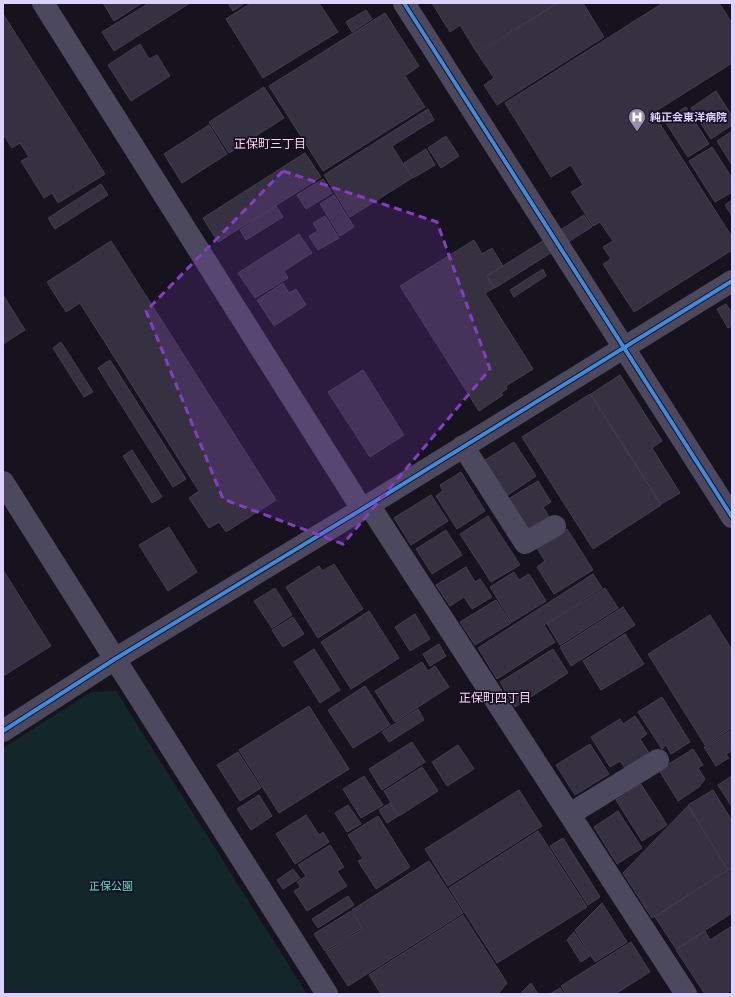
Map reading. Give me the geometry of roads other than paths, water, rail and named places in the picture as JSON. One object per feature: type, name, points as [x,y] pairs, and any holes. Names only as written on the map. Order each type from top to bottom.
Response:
[{"type":"street","points":[[43,3],[366,507],[570,814],[686,994]]},
{"type":"street","points":[[404,3],[732,517]]},
{"type":"street","points":[[3,731],[115,659],[366,507],[732,281]]},
{"type":"street","points":[[464,446],[525,543],[555,526]]},
{"type":"street","points":[[3,482],[326,994]]},
{"type":"street","points":[[570,814],[658,760]]},
{"type":"place","name":"純正会東洋病院","points":[[637,132]]},
{"type":"district","name":"正保町三丁目","points":[[270,144]]},
{"type":"district","name":"正保町四丁目","points":[[495,698]]},
{"type":"park label","name":"正保公園","points":[[111,886]]}]
